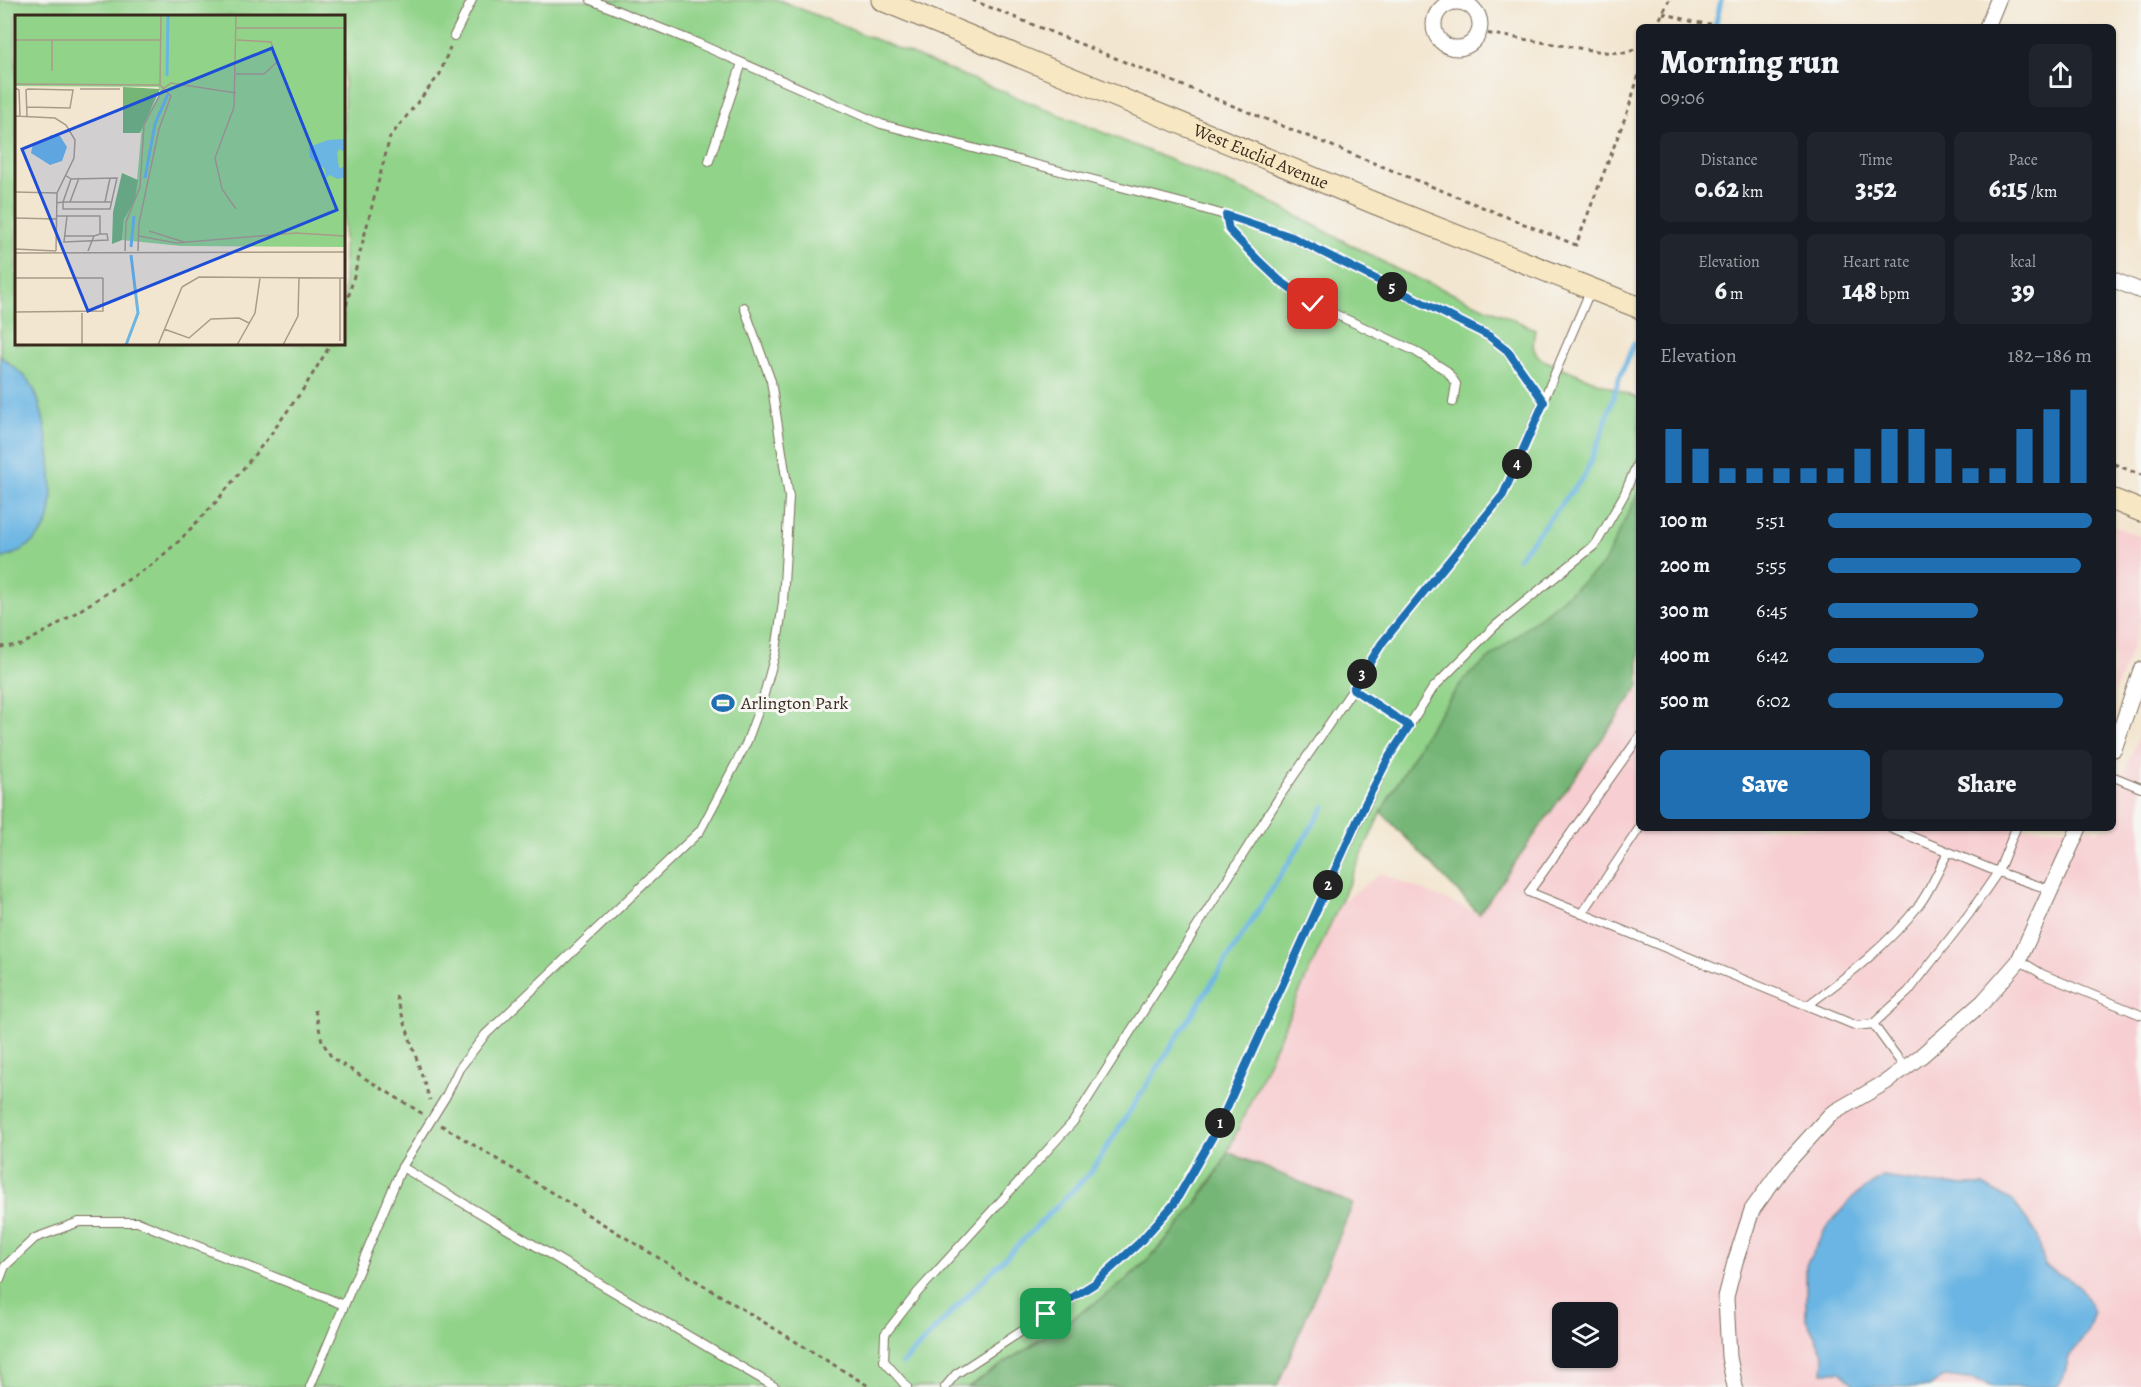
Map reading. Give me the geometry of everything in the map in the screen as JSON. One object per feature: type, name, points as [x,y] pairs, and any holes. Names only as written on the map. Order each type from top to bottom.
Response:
[{"type":"main road","name":"West Euclid Avenue","points":[[882,0],[1374,203],[1636,306]]},
{"type":"main road","points":[[2116,501],[2141,511]]},
{"type":"street","points":[[1988,24],[1998,0]]},
{"type":"street","points":[[1460,2],[1473,9],[1480,22],[1479,32],[1471,43],[1464,46],[1450,46],[1444,43],[1435,31],[1434,24],[1443,3],[1460,2]]},
{"type":"street","points":[[2116,280],[2141,291]]},
{"type":"street","points":[[2116,743],[2141,670]]},
{"type":"street","points":[[1735,1387],[1729,1358],[1726,1297],[1752,1210],[1783,1167],[1831,1114],[1886,1082],[1905,1068],[1983,1002],[2019,960],[2078,831]]},
{"type":"lane","points":[[454,36],[472,0]]},
{"type":"lane","points":[[591,0],[880,124],[1226,215],[1292,237],[1489,336],[1507,350],[1544,402]]},
{"type":"lane","points":[[709,161],[742,63]]},
{"type":"lane","points":[[1226,215],[1229,230],[1279,280],[1313,304],[1415,351],[1447,371],[1456,384],[1453,402]]},
{"type":"lane","points":[[907,1387],[884,1361],[885,1334],[918,1292],[1073,1122],[1276,802],[1382,643],[1503,495],[1592,289]]},
{"type":"lane","points":[[310,1387],[402,1167],[434,1117],[459,1069],[485,1035],[700,831],[746,744],[763,698],[776,651],[783,602],[789,497],[771,381],[744,307]]},
{"type":"lane","points":[[945,1387],[956,1374],[1094,1284],[1139,1243],[1174,1204],[1217,1129],[1363,808],[1389,757],[1433,688],[1495,626],[1596,544],[1624,495],[1636,467]]},
{"type":"lane","points":[[1353,689],[1409,726]]},
{"type":"lane","points":[[1636,742],[1529,892],[1857,1026],[1873,1023],[1908,992],[1969,914],[1998,872],[2015,831]]},
{"type":"lane","points":[[2116,778],[2141,788]]},
{"type":"lane","points":[[1582,914],[1637,831]]},
{"type":"lane","points":[[1897,831],[1998,872],[2051,890]]},
{"type":"lane","points":[[1808,1005],[1854,972],[1893,934],[1920,903],[1948,852]]},
{"type":"lane","points":[[2019,960],[2042,974],[2141,1014]]},
{"type":"lane","points":[[1873,1023],[1905,1068]]},
{"type":"lane","points":[[402,1167],[775,1387]]},
{"type":"lane","points":[[0,1279],[5,1266],[35,1238],[79,1222],[138,1221],[345,1305]]},
{"type":"path","points":[[972,0],[1576,245],[1636,84]]},
{"type":"path","points":[[1658,24],[1669,0]]},
{"type":"path","points":[[1664,13],[1710,24]]},
{"type":"path","points":[[1479,32],[1603,52],[1628,53],[1636,48]]},
{"type":"path","points":[[345,310],[390,137],[440,74],[454,36]]},
{"type":"path","points":[[0,647],[21,645],[50,628],[153,564],[179,541],[216,502],[268,438],[304,388],[330,345]]},
{"type":"path","points":[[2116,465],[2141,475]]},
{"type":"path","points":[[396,996],[434,1117]]},
{"type":"path","points":[[315,1010],[322,1041],[332,1058],[434,1117],[870,1387]]},
{"type":"shaded area","points":[[2116,527],[2141,537],[2141,622],[2116,690]]},
{"type":"shaded area","points":[[1636,690],[1636,831],[2116,831],[2116,791],[2141,731],[2141,1387],[1277,1387],[1353,1204],[1228,1152],[1339,904],[1381,873],[1479,914]]},
{"type":"green space","name":"Arlington Park","points":[[0,0],[779,0],[1263,198],[1398,270],[1535,329],[1534,350],[1543,360],[1636,398],[1636,497],[1604,565],[1464,679],[1429,728],[1381,812],[1223,1162],[1187,1216],[1147,1260],[1114,1290],[968,1387],[0,1387]]},
{"type":"green space","points":[[1636,497],[1636,690],[1479,914],[1381,812],[1429,728],[1464,679],[1603,565]]},
{"type":"green space","points":[[1228,1152],[1353,1204],[1277,1387],[968,1387],[1077,1316],[1144,1264],[1193,1208]]},
{"type":"water","points":[[0,356],[28,380],[36,395],[46,432],[52,495],[47,524],[39,536],[21,550],[0,559]]},
{"type":"water","points":[[1883,1177],[1930,1184],[1983,1185],[2014,1202],[2037,1234],[2045,1266],[2079,1285],[2094,1311],[2087,1333],[2069,1357],[2063,1379],[2057,1387],[1993,1387],[1975,1380],[1945,1376],[1929,1387],[1857,1387],[1840,1372],[1823,1372],[1824,1355],[1806,1319],[1806,1265],[1827,1226],[1855,1195]]},
{"type":"waterway","points":[[1716,24],[1721,0]]},
{"type":"waterway","points":[[1518,558],[1585,475],[1634,343]]},
{"type":"waterway","points":[[903,1363],[1091,1172],[1325,806]]},
{"type":"place","name":"Arlington Park","points":[[723,703]]},
{"type":"route","points":[[1046,1314],[1094,1284],[1139,1243],[1174,1204],[1217,1129],[1363,808],[1389,757],[1409,726],[1353,689],[1382,643],[1503,495],[1544,402],[1507,350],[1489,336],[1292,237],[1226,215],[1229,230],[1259,261],[1279,280],[1313,304]]}]
